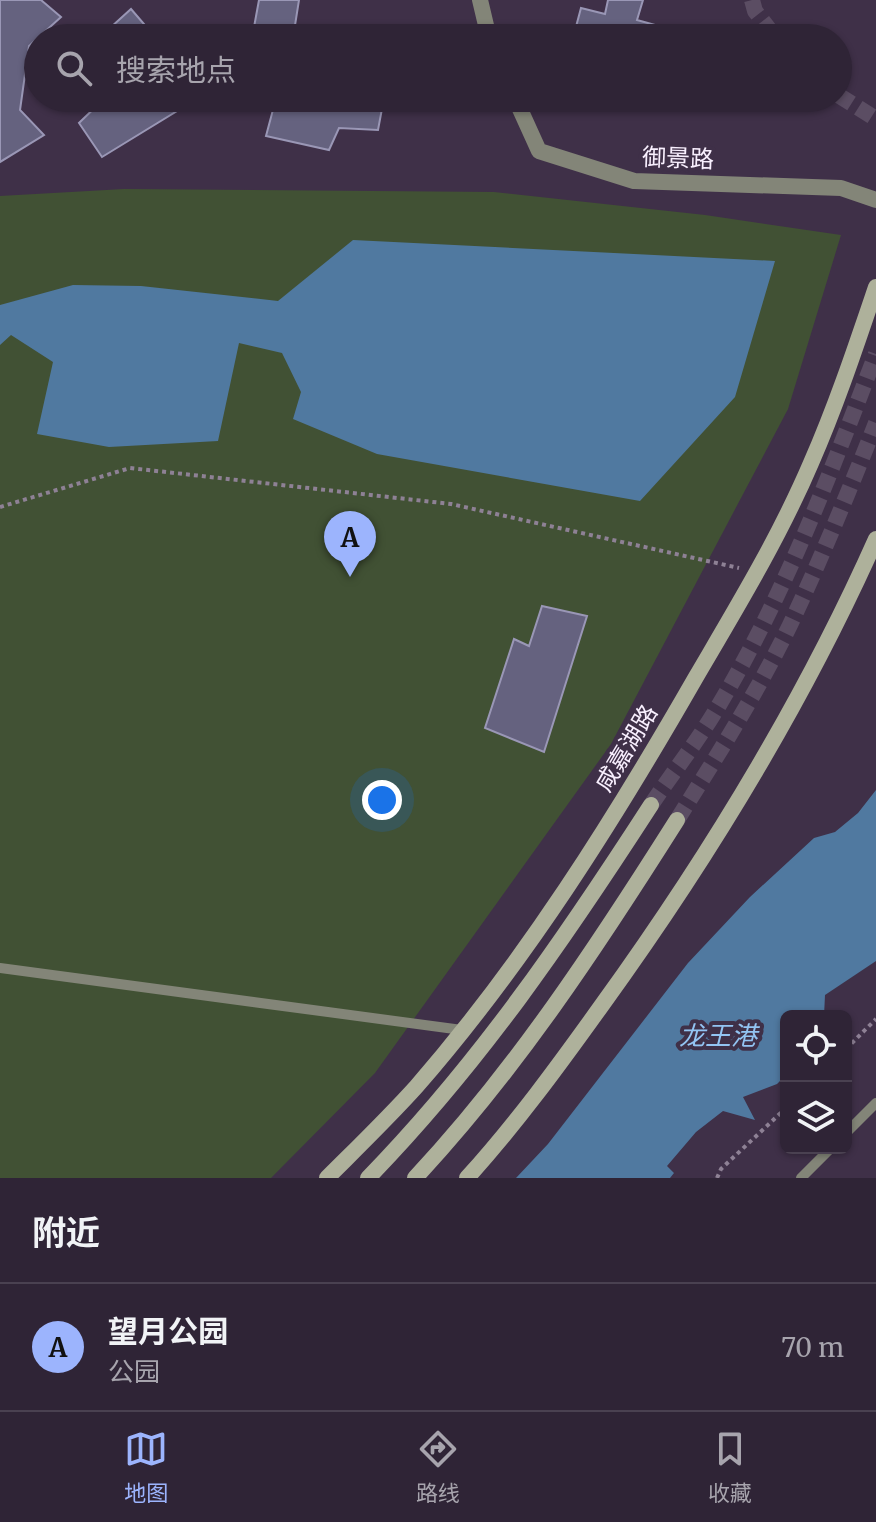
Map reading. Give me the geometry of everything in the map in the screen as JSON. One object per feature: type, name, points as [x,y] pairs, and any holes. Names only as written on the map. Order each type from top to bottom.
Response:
[{"type":"main road","name":"咸嘉湖路","points":[[327,1178],[416,1086],[462,1030],[582,866],[651,756],[789,512],[816,451],[876,287]]},
{"type":"main road","points":[[467,1178],[564,1058],[686,882],[731,811],[804,682],[847,604],[876,539]]},
{"type":"main road","points":[[368,1178],[460,1076],[538,976],[651,805]]},
{"type":"main road","points":[[415,1178],[483,1100],[546,1015],[599,942],[677,820]]},
{"type":"street","points":[[480,0],[486,24]]},
{"type":"street","name":"御景路","points":[[521,112],[539,151],[634,181],[841,188],[876,200]]},
{"type":"lane","points":[[0,968],[462,1030]]},
{"type":"lane","points":[[852,1127],[876,1103]]},
{"type":"lane","points":[[801,1178],[825,1154]]},
{"type":"path","points":[[0,507],[130,468],[451,504],[756,573]]},
{"type":"path","points":[[852,1043],[876,1019]]},
{"type":"path","points":[[717,1178],[721,1169],[780,1114]]},
{"type":"green space","points":[[124,189],[494,192],[705,215],[841,235],[788,409],[611,744],[375,1073],[271,1178],[0,1178],[0,196]]},
{"type":"water","points":[[353,240],[775,261],[735,397],[640,501],[377,454],[293,419],[301,392],[282,353],[239,343],[218,441],[109,447],[37,434],[53,362],[11,335],[0,345],[0,305],[73,285],[141,286],[278,301]]},
{"type":"water","name":"龙王港","points":[[876,790],[876,961],[825,995],[824,1010],[780,1010],[780,1081],[743,1097],[755,1120],[723,1111],[696,1132],[667,1166],[674,1173],[670,1178],[516,1178],[548,1144],[688,963],[750,897],[814,838],[835,832],[858,813]]},
{"type":"building","points":[[0,0],[41,0],[61,17],[53,24],[24,24],[24,82],[20,110],[44,135],[0,162]]},
{"type":"building","points":[[259,0],[299,0],[295,24],[255,24]]},
{"type":"building","points":[[608,0],[643,0],[637,20],[651,24],[577,24],[581,8],[605,14]]},
{"type":"building","points":[[131,9],[144,24],[114,24]]},
{"type":"building","points":[[90,112],[175,112],[102,157],[79,123]]},
{"type":"building","points":[[272,112],[381,112],[378,130],[339,128],[329,150],[266,136]]},
{"type":"building","points":[[542,606],[587,616],[544,752],[485,728],[514,639],[529,646]]},
{"type":"tunnel","points":[[752,0],[755,11],[765,24]]},
{"type":"tunnel","points":[[852,104],[876,119]]},
{"type":"tunnel","points":[[651,805],[713,715],[783,584],[876,354]]},
{"type":"tunnel","points":[[677,820],[750,700],[790,625],[876,423]]},
{"type":"place","name":"望月公园","points":[[350,577]]}]
